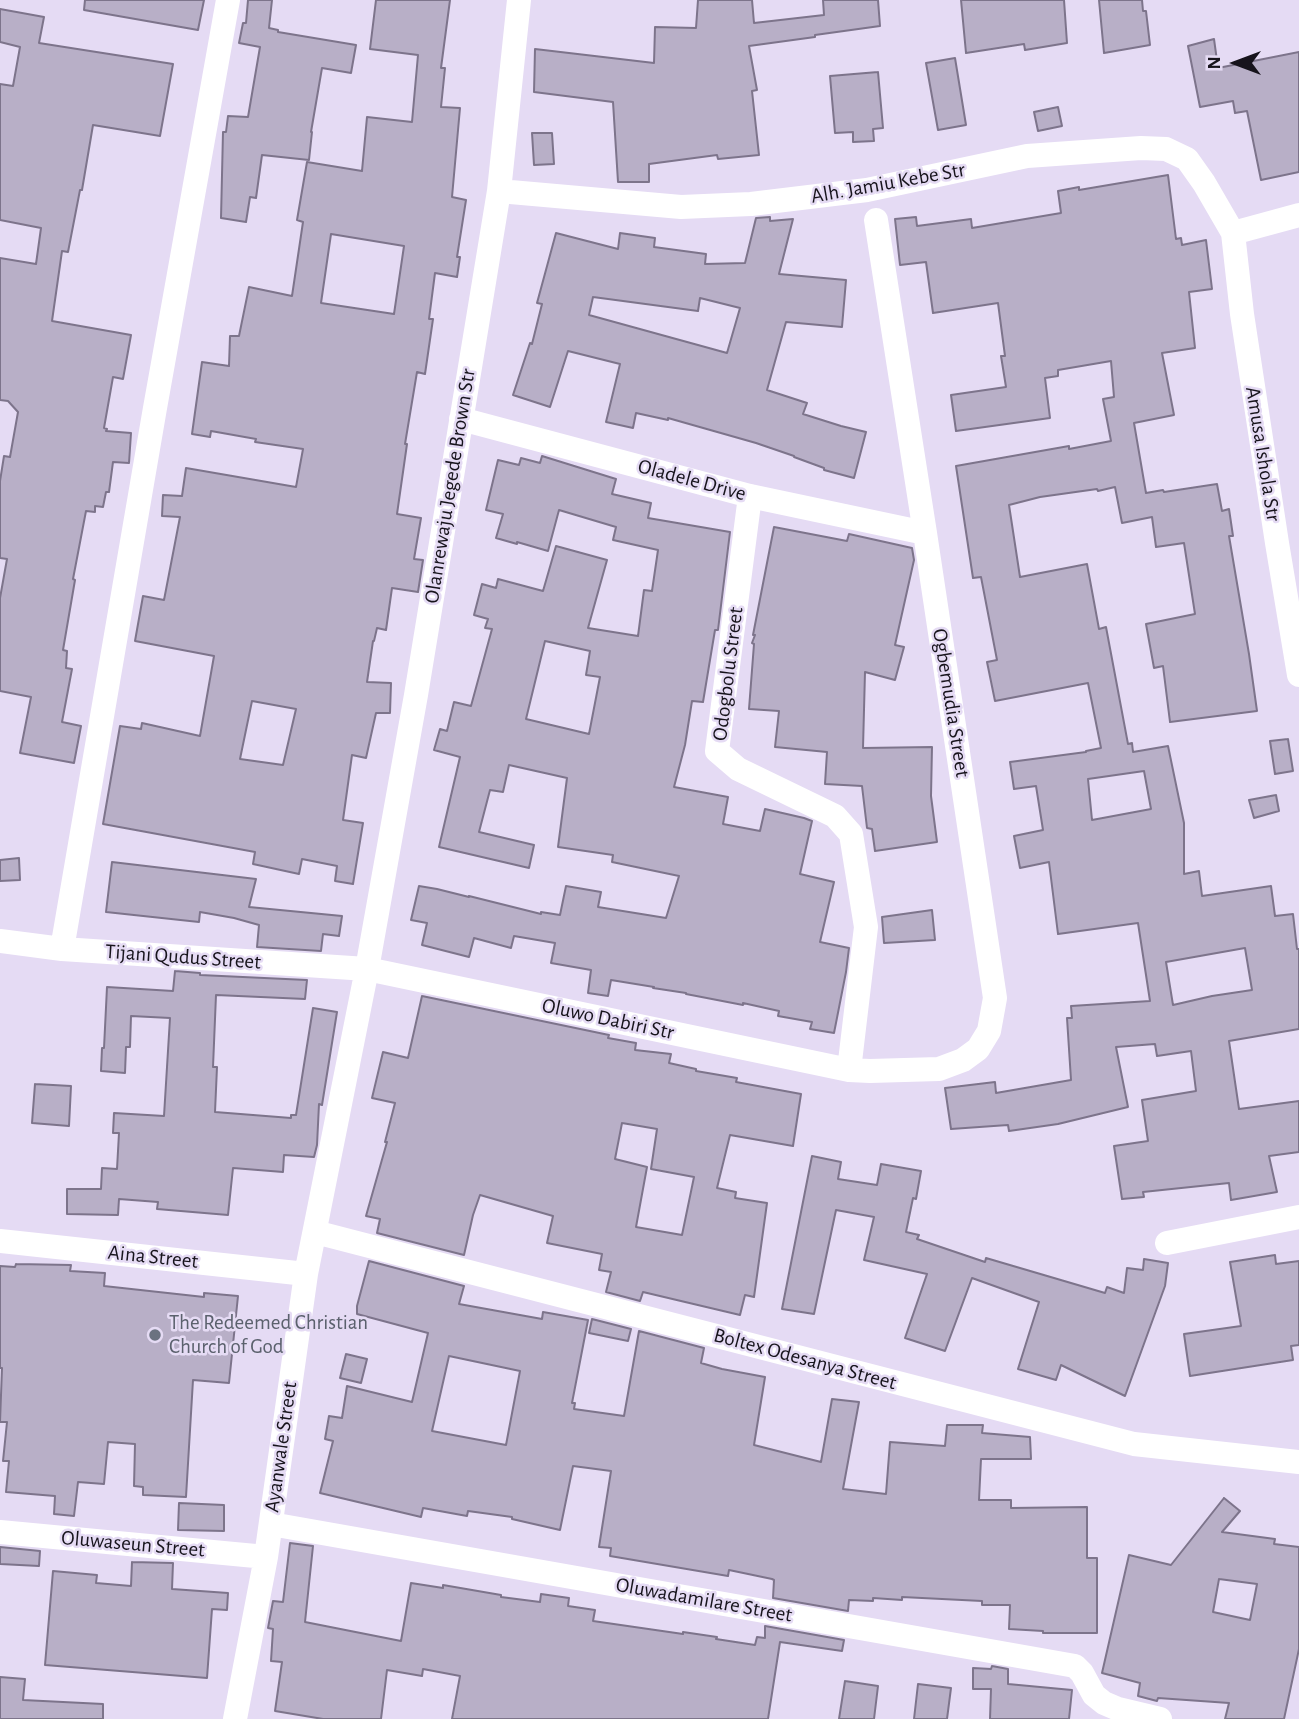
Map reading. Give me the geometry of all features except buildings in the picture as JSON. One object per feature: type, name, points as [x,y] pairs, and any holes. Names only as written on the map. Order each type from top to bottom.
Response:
[{"type":"street","points":[[62,949],[228,0]]},
{"type":"street","name":"Olanrewaju Jegede Brown Str","points":[[367,969],[414,709],[499,191],[519,0]]},
{"type":"street","name":"Alh. Jamiu Kebe Str","points":[[499,191],[681,207],[751,204],[867,190],[1027,156],[1141,148],[1166,149],[1187,159],[1233,233]]},
{"type":"street","points":[[1233,233],[1299,215]]},
{"type":"street","name":"Ogbemudia Street","points":[[849,1070],[939,1069],[963,1060],[978,1049],[989,1031],[995,998],[876,220]]},
{"type":"street","name":"Amusa Ishola Str","points":[[1233,233],[1242,314],[1288,540],[1299,675]]},
{"type":"street","name":"Oladele Drive","points":[[461,419],[750,496],[925,533]]},
{"type":"street","name":"Odogbolu Street","points":[[750,496],[717,751],[737,769],[835,816],[851,834],[866,927],[849,1070]]},
{"type":"street","name":"Tijani Qudus Street","points":[[0,941],[62,949],[367,969]]},
{"type":"street","name":"Oluwo Dabiri Str","points":[[367,969],[849,1070]]},
{"type":"street","name":"Ayanwale Street","points":[[235,1719],[266,1556],[306,1274],[367,969]]},
{"type":"street","points":[[1167,1243],[1299,1217]]},
{"type":"street","name":"Boltex Odesanya Street","points":[[315,1232],[1134,1444],[1299,1462]]},
{"type":"street","name":"Aina Street","points":[[0,1241],[306,1274]]},
{"type":"street","name":"Oluwadamilare Street","points":[[271,1524],[1075,1666],[1094,1695],[1104,1703],[1160,1719]]},
{"type":"street","name":"Oluwaseun Street","points":[[0,1532],[266,1556]]},
{"type":"place","name":"The Redeemed Christian Church of God","points":[[155,1335]]}]
